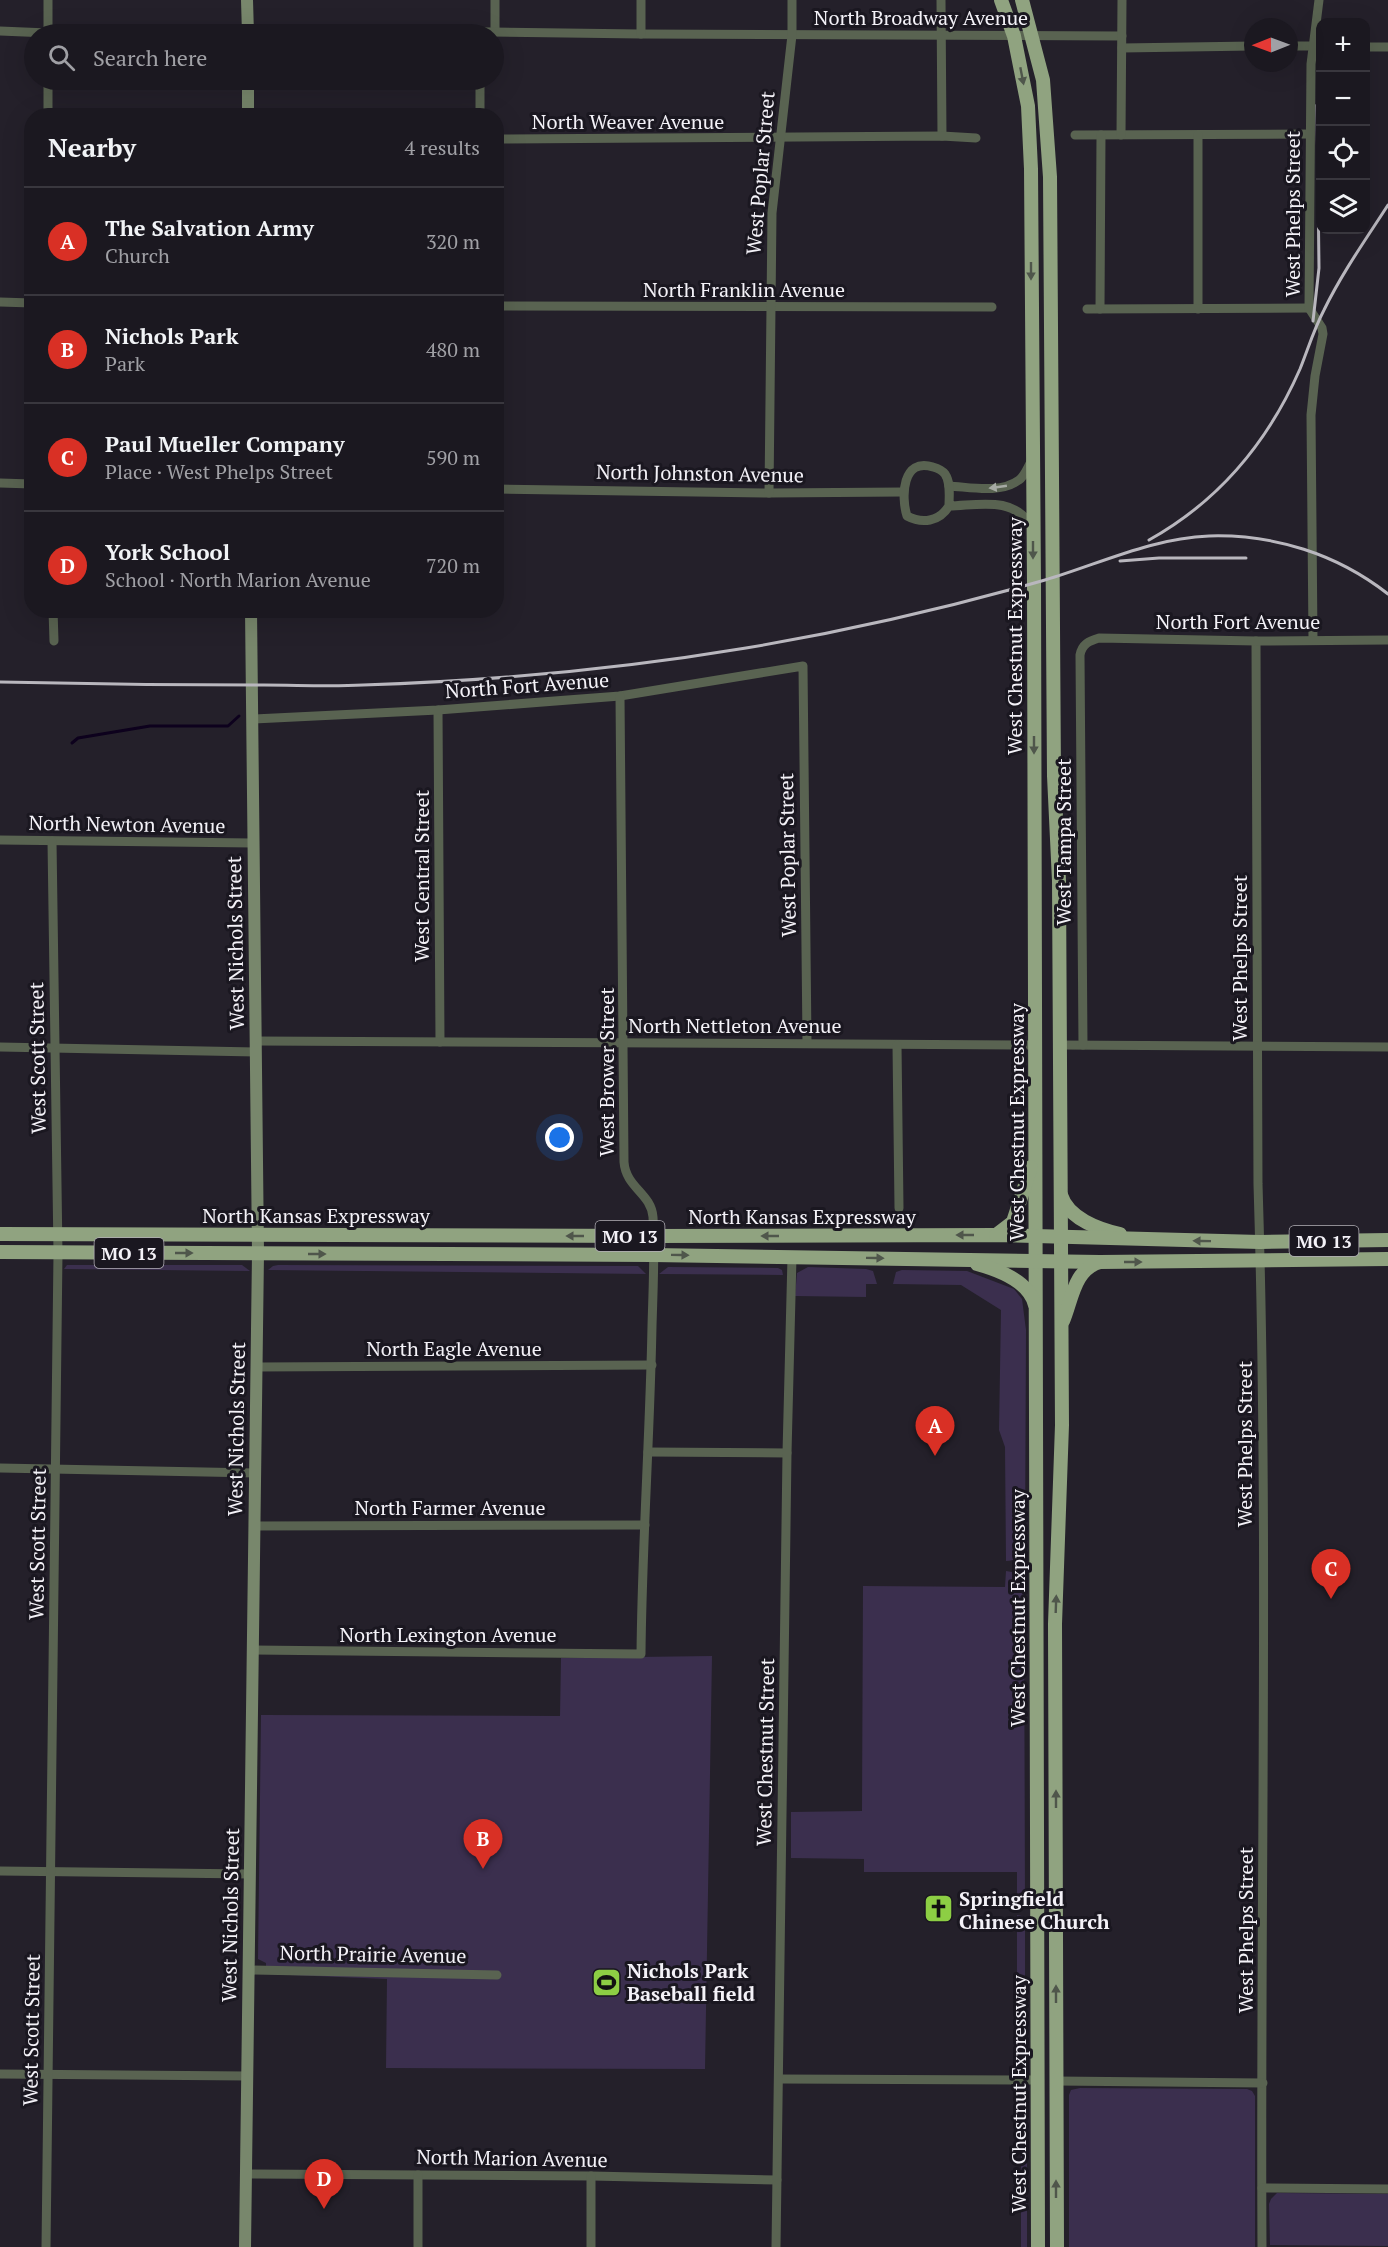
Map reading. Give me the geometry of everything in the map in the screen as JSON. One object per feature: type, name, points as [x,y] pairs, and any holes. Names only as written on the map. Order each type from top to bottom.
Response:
[{"type":"main road","name":"West Chestnut Expressway","points":[[1001,0],[1014,36],[1028,106],[1031,169],[1038,2247]]},
{"type":"main road","name":"West Chestnut Expressway","points":[[1022,0],[1043,80],[1050,177],[1054,753],[1059,881],[1059,1260],[1062,1425],[1056,1624],[1057,2247]]},
{"type":"main road","points":[[996,1235],[1013,1222],[1035,1151]]},
{"type":"main road","points":[[1059,1181],[1065,1206],[1077,1216],[1114,1233],[1142,1239]]},
{"type":"main road","name":"North Kansas Expressway","points":[[0,1234],[996,1235],[1260,1242],[1388,1240]]},
{"type":"main road","name":"North Kansas Expressway","points":[[0,1252],[653,1255],[1100,1262],[1388,1259]]},
{"type":"main road","points":[[958,1259],[992,1269],[1015,1279],[1034,1299],[1036,1307]]},
{"type":"main road","points":[[1060,1329],[1078,1279],[1089,1266],[1100,1262]]},
{"type":"street","points":[[48,0],[48,24]]},
{"type":"street","points":[[247,0],[248,24]]},
{"type":"street","points":[[495,0],[495,24]]},
{"type":"street","points":[[641,0],[641,34]]},
{"type":"street","name":"West Poplar Street","points":[[769,493],[771,213],[792,35],[792,0]]},
{"type":"street","points":[[941,0],[942,136]]},
{"type":"street","points":[[1121,135],[1122,0]]},
{"type":"street","name":"West Phelps Street","points":[[1318,18],[1319,0]]},
{"type":"street","name":"North Broadway Avenue","points":[[0,31],[24,32]]},
{"type":"street","name":"North Broadway Avenue","points":[[504,32],[1122,36]]},
{"type":"street","points":[[1122,48],[1244,46]]},
{"type":"street","points":[[1298,46],[1316,46]]},
{"type":"street","points":[[1370,47],[1388,47]]},
{"type":"street","name":"West Phelps Street","points":[[1312,640],[1311,415],[1314,376],[1323,334],[1322,328],[1309,308],[1311,64],[1316,49]]},
{"type":"street","points":[[48,90],[48,108]]},
{"type":"street","points":[[248,90],[248,108]]},
{"type":"street","points":[[480,90],[480,108]]},
{"type":"street","points":[[1075,135],[1310,134]]},
{"type":"street","points":[[1100,309],[1101,135]]},
{"type":"street","points":[[1198,135],[1198,309]]},
{"type":"street","name":"North Weaver Avenue","points":[[504,139],[942,136],[976,138]]},
{"type":"street","points":[[0,302],[24,303]]},
{"type":"street","name":"North Franklin Avenue","points":[[504,306],[992,307]]},
{"type":"street","points":[[1087,309],[1309,308]]},
{"type":"street","points":[[949,486],[996,488],[1009,485],[1021,479],[1033,458]]},
{"type":"street","points":[[920,466],[939,469],[945,474],[949,486],[949,506],[946,511],[924,522],[907,516],[903,504],[903,492],[905,481],[911,472],[920,466]]},
{"type":"street","points":[[0,483],[24,484]]},
{"type":"street","name":"North Johnston Avenue","points":[[504,489],[769,493],[903,492]]},
{"type":"street","points":[[949,506],[998,504],[1009,506],[1025,515],[1033,528]]},
{"type":"street","points":[[53,618],[54,641]]},
{"type":"street","name":"West Nichols Street","points":[[245,2247],[258,1254],[251,618]]},
{"type":"street","name":"North Fort Avenue","points":[[1088,642],[1100,638],[1256,641],[1388,640]]},
{"type":"street","name":"West Phelps Street","points":[[1256,641],[1257,1046],[1261,1262],[1262,2247]]},
{"type":"street","name":"West Tampa Street","points":[[1083,1045],[1080,655],[1082,648],[1088,642]]},
{"type":"street","name":"West Poplar Street","points":[[803,666],[807,1043]]},
{"type":"street","name":"North Fort Avenue","points":[[252,719],[438,710],[620,696],[803,666]]},
{"type":"street","name":"West Brower Street","points":[[620,696],[625,1173],[649,1204],[653,1216],[652,1365],[641,1654]]},
{"type":"street","name":"West Central Street","points":[[438,710],[440,1042]]},
{"type":"street","name":"North Newton Avenue","points":[[0,840],[254,843]]},
{"type":"street","name":"West Scott Street","points":[[46,2247],[58,1253],[52,841]]},
{"type":"street","name":"North Nettleton Avenue","points":[[0,1047],[256,1046],[440,1042],[1035,1045]]},
{"type":"street","points":[[1059,1044],[1388,1047]]},
{"type":"street","points":[[897,1045],[899,1208]]},
{"type":"street","name":"West Chestnut Street","points":[[776,2247],[787,1453],[792,1257]]},
{"type":"street","name":"North Eagle Avenue","points":[[256,1367],[652,1365]]},
{"type":"street","points":[[648,1452],[787,1453]]},
{"type":"street","points":[[0,1468],[256,1473]]},
{"type":"street","name":"North Farmer Avenue","points":[[255,1526],[645,1525]]},
{"type":"street","name":"North Lexington Avenue","points":[[253,1650],[641,1654]]},
{"type":"street","points":[[0,1871],[250,1874]]},
{"type":"street","name":"North Prairie Avenue","points":[[249,1970],[497,1975]]},
{"type":"street","points":[[0,2074],[249,2076]]},
{"type":"street","points":[[779,2079],[1037,2080]]},
{"type":"street","points":[[1056,2081],[1263,2084]]},
{"type":"street","name":"North Marion Avenue","points":[[246,2174],[591,2176],[777,2180]]},
{"type":"street","points":[[418,2175],[418,2247]]},
{"type":"street","points":[[591,2176],[591,2247]]},
{"type":"street","points":[[1262,2188],[1388,2189]]},
{"type":"shaded area","points":[[67,1265],[242,1265],[250,1271],[64,1269]]},
{"type":"shaded area","points":[[278,1265],[638,1266],[646,1274],[268,1270]]},
{"type":"shaded area","points":[[668,1267],[778,1268],[782,1270],[783,1275],[659,1274]]},
{"type":"shaded area","points":[[808,1267],[866,1269],[873,1271],[877,1284],[866,1284],[866,1297],[795,1296],[797,1273]]},
{"type":"shaded area","points":[[902,1270],[967,1271],[1014,1289],[1022,1299],[1026,1330],[1025,1550],[1022,1555],[1012,1560],[1006,1561],[1005,1447],[999,1430],[1001,1310],[961,1285],[893,1284],[896,1272]]},
{"type":"shaded area","points":[[1006,1571],[1018,1573],[1024,1586],[1025,1899],[1017,1905],[1017,1872],[864,1872],[864,1859],[791,1858],[791,1812],[862,1811],[863,1586],[1005,1587]]},
{"type":"shaded area","points":[[712,1656],[705,2069],[386,2068],[387,1979],[266,1974],[266,1963],[258,1959],[261,1715],[560,1716],[561,1658]]},
{"type":"shaded area","points":[[1017,1915],[1022,1916],[1025,1920],[1025,2068],[1021,2074],[1017,2075]]},
{"type":"shaded area","points":[[1021,2088],[1027,2093],[1027,2247],[1021,2247]]},
{"type":"shaded area","points":[[1080,2088],[1247,2089],[1252,2091],[1255,2096],[1255,2247],[1069,2247],[1069,2095],[1071,2090]]},
{"type":"shaded area","points":[[1277,2193],[1388,2194],[1388,2246],[1270,2245],[1269,2204]]},
{"type":"waterway","points":[[72,743],[78,738],[150,726],[228,726],[239,716]]},
{"type":"railway","points":[[1313,321],[1319,268],[1317,126]]},
{"type":"railway","points":[[1149,540],[1198,507],[1239,467],[1257,445],[1287,396],[1331,296],[1388,205]]},
{"type":"railway","points":[[0,682],[351,686],[603,668],[746,648],[859,626],[1045,580],[1167,541],[1209,536],[1257,539],[1304,549],[1348,568],[1388,594]]},
{"type":"railway","points":[[1120,561],[1159,558],[1246,558]]},
{"type":"place","name":"The Salvation Army","points":[[935,1456]]},
{"type":"place","name":"Paul Mueller Company","points":[[1331,1599]]},
{"type":"place","name":"Nichols Park","points":[[483,1869]]},
{"type":"place","name":"Springfield Chinese Church","points":[[938,1909]]},
{"type":"place","name":"Nichols Park Baseball field","points":[[606,1982]]},
{"type":"place","name":"York School","points":[[324,2209]]}]
